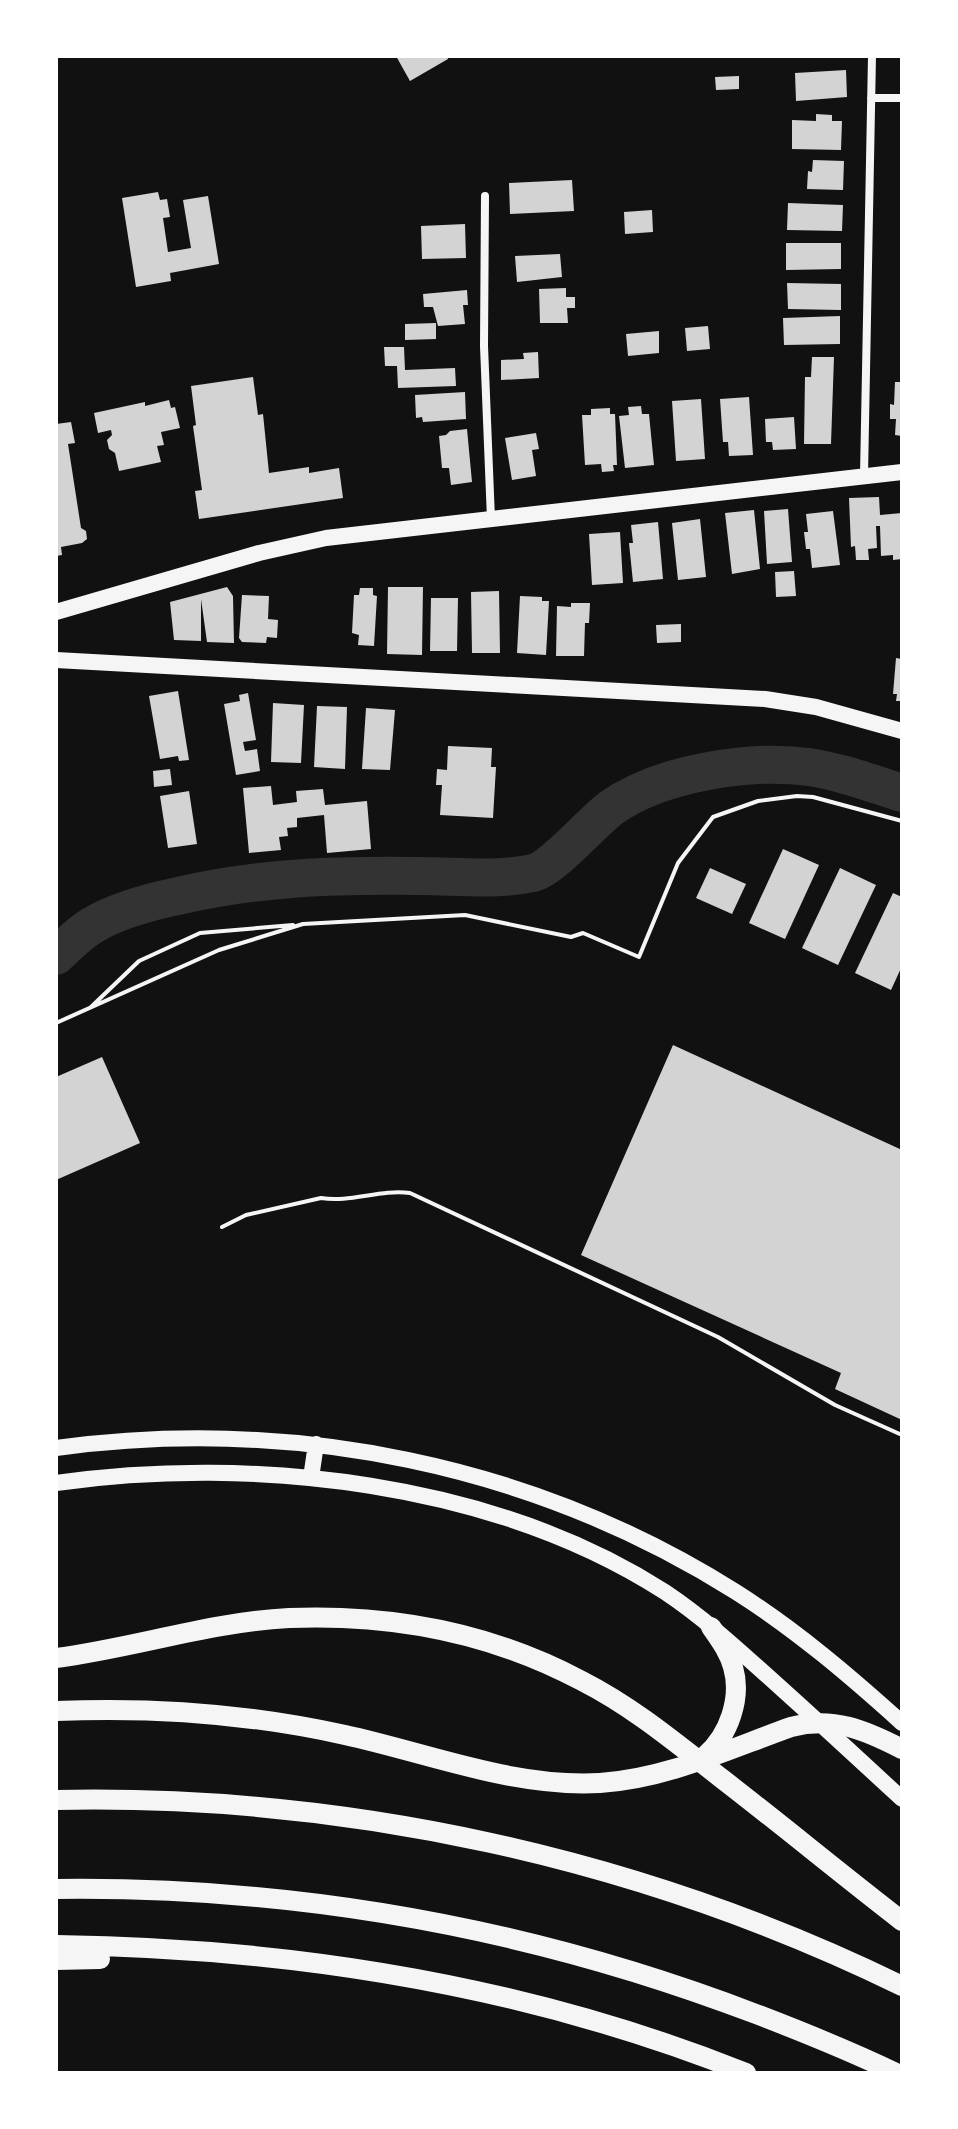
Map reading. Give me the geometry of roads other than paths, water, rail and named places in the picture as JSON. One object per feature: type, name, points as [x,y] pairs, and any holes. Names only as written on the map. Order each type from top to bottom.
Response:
[{"type":"highway","points":[[56,1658],[252,1622],[323,1618],[389,1621],[466,1635],[526,1655],[597,1689],[665,1734],[902,1921]]},
{"type":"highway","points":[[695,1762],[718,1743],[733,1708],[733,1668],[711,1627]]},
{"type":"highway","points":[[56,1711],[186,1713],[289,1724],[483,1769],[552,1781],[585,1783],[628,1779],[695,1762],[791,1727],[818,1723],[854,1727],[902,1749]]},
{"type":"highway","points":[[56,1800],[188,1802],[286,1810],[402,1826],[505,1846],[625,1878],[722,1909],[831,1953],[902,1986]]},
{"type":"highway","points":[[56,1889],[154,1890],[262,1897],[388,1913],[509,1936],[669,1982],[788,2026],[896,2073]]},
{"type":"highway","points":[[56,1945],[181,1949],[321,1962],[454,1985],[604,2023],[746,2073]]},
{"type":"highway","points":[[56,1960],[130,1958],[181,1949]]},
{"type":"main road","points":[[56,612],[287,546],[326,538],[902,472]]},
{"type":"main road","points":[[56,660],[765,699],[824,709],[901,730]]},
{"type":"main road","points":[[56,1448],[191,1437],[316,1444],[384,1454],[458,1470],[542,1497],[621,1529],[688,1563],[762,1609],[843,1671],[902,1723]]},
{"type":"main road","points":[[311,1478],[316,1444]]},
{"type":"main road","points":[[56,1483],[188,1471],[311,1478],[433,1499],[557,1539],[644,1580],[711,1627],[902,1799]]},
{"type":"street","points":[[864,477],[872,56]]},
{"type":"street","points":[[871,98],[902,98]]},
{"type":"street","points":[[485,196],[484,346],[491,519]]},
{"type":"waterway","points":[[56,956],[83,932],[113,915],[145,904],[208,890],[268,881],[327,877],[491,877],[533,873],[572,845],[611,808],[631,796],[706,771],[760,765],[809,767],[902,793]]}]
